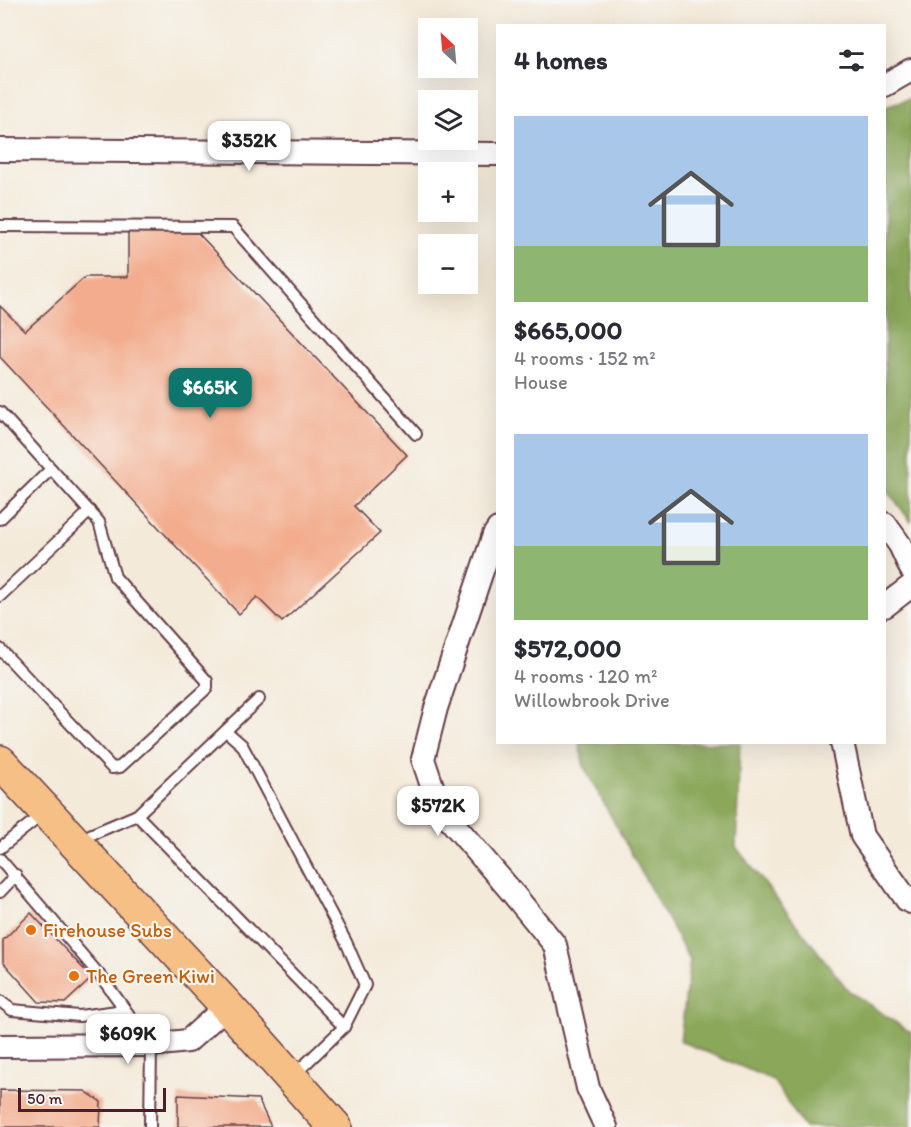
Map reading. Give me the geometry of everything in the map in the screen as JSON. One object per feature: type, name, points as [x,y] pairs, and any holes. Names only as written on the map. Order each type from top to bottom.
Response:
[{"type":"main road","points":[[0,762],[336,1127]]},
{"type":"street","points":[[886,84],[911,70]]},
{"type":"street","points":[[0,150],[496,154]]},
{"type":"street","points":[[886,525],[900,545],[911,569]]},
{"type":"street","points":[[496,532],[436,708],[423,759],[439,807],[555,945],[588,1088],[606,1127]]},
{"type":"street","points":[[886,605],[911,586]]},
{"type":"street","points":[[842,744],[861,836],[907,900],[911,902]]},
{"type":"street","points":[[0,1046],[151,1045],[188,1041],[227,1006]]},
{"type":"lane","points":[[0,226],[233,227],[416,434]]},
{"type":"lane","points":[[0,412],[99,522],[115,577],[207,681],[207,688],[120,767],[112,768],[0,649]]},
{"type":"lane","points":[[0,519],[51,469]]},
{"type":"lane","points":[[0,596],[90,511]]},
{"type":"lane","points":[[75,841],[137,815],[259,699]]},
{"type":"lane","points":[[226,731],[242,745],[346,942],[365,984],[344,1027],[291,1078]]},
{"type":"lane","points":[[0,848],[46,811]]},
{"type":"lane","points":[[137,815],[344,1027]]},
{"type":"lane","points":[[0,859],[102,978],[151,1045],[150,1127]]},
{"type":"lane","points":[[0,892],[15,875]]},
{"type":"lane","points":[[0,1001],[12,1010],[79,1016],[125,1010]]},
{"type":"green space","points":[[911,98],[911,522],[886,488],[886,106]]},
{"type":"green space","points":[[579,744],[740,744],[736,847],[848,990],[911,1033],[911,1127],[804,1127],[773,1080],[680,1041],[690,961],[584,767]]},
{"type":"building","points":[[128,230],[198,233],[407,455],[354,506],[380,533],[282,622],[257,597],[239,614],[0,357],[0,306],[25,331],[85,277],[128,277]]},
{"type":"building","points":[[31,913],[92,978],[65,1003],[39,1002],[3,962],[3,940]]},
{"type":"building","points":[[0,1090],[85,1091],[101,1102],[100,1127],[0,1127]]},
{"type":"building","points":[[178,1095],[258,1099],[271,1127],[178,1127]]},
{"type":"place","name":"Firehouse Subs","points":[[31,930]]},
{"type":"place","name":"The Green Kiwi","points":[[74,976]]}]
